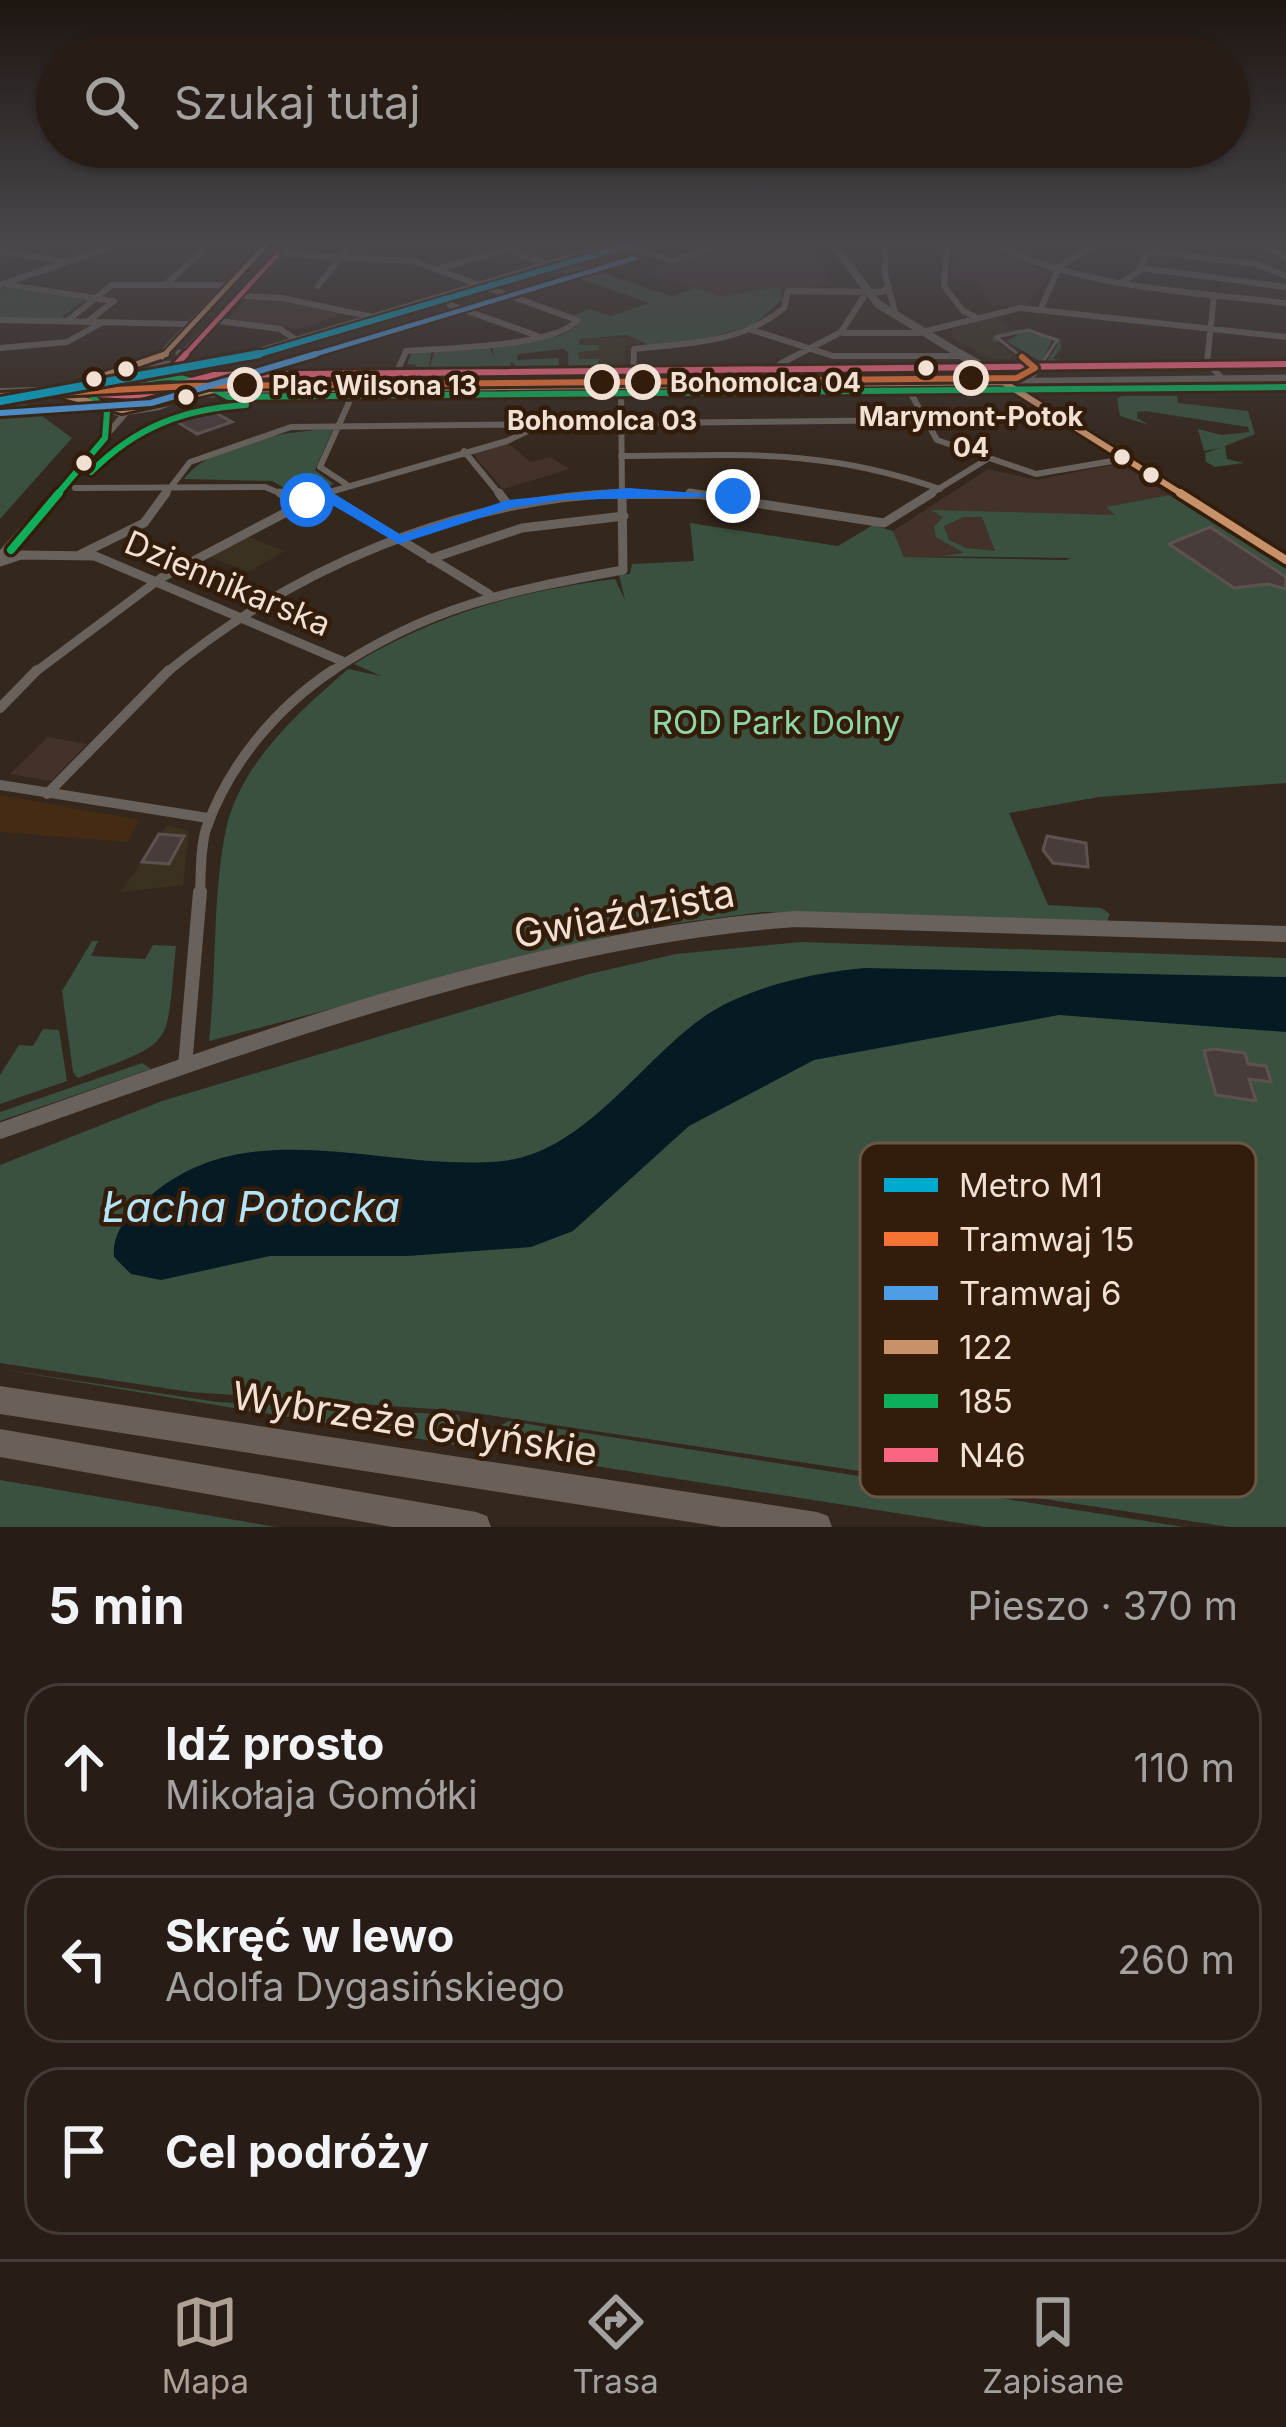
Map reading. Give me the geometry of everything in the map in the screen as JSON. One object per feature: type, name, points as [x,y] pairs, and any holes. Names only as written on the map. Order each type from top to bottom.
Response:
[{"type":"main road","points":[[0,391],[146,384],[373,316]]},
{"type":"main road","points":[[0,559],[5,543],[99,431],[126,414],[195,393],[216,380],[206,367],[186,361]]},
{"type":"main road","points":[[37,390],[142,365],[220,361]]},
{"type":"main road","points":[[68,390],[95,377]]},
{"type":"main road","points":[[68,390],[67,396],[88,411],[99,431]]},
{"type":"main road","points":[[88,411],[126,414]]},
{"type":"main road","name":"Wybrzeże Gdyńskie","points":[[0,1400],[817,1527]]},
{"type":"main road","points":[[0,1443],[476,1527]]},
{"type":"street","points":[[67,321],[74,315]]},
{"type":"street","points":[[87,322],[96,315]]},
{"type":"street","points":[[142,365],[164,356],[197,315]]},
{"type":"street","points":[[186,361],[178,355],[224,315]]},
{"type":"street","points":[[479,315],[542,337]]},
{"type":"street","points":[[392,385],[405,352],[542,337],[575,326],[566,315]]},
{"type":"street","points":[[633,378],[632,354],[637,348],[697,344],[751,329],[776,315]]},
{"type":"street","points":[[778,377],[780,364],[843,333],[857,315]]},
{"type":"street","points":[[897,315],[1286,560]]},
{"type":"street","points":[[843,333],[923,332],[980,315]]},
{"type":"street","points":[[1105,315],[1286,337]]},
{"type":"street","points":[[1211,315],[1207,363],[1220,376]]},
{"type":"street","points":[[0,320],[188,324]]},
{"type":"street","points":[[219,321],[272,327],[295,339]]},
{"type":"street","points":[[0,348],[64,346],[81,340],[104,322]]},
{"type":"street","points":[[751,329],[837,357],[961,356]]},
{"type":"street","points":[[180,336],[200,337]]},
{"type":"street","points":[[563,383],[621,386],[778,377],[1286,376]]},
{"type":"street","points":[[216,380],[392,385],[633,378],[904,383],[1002,378]]},
{"type":"street","points":[[904,383],[937,440],[988,458],[1040,474],[1124,459]]},
{"type":"street","points":[[195,393],[392,385]]},
{"type":"street","points":[[185,1066],[208,818],[247,749],[291,701],[342,661],[409,623],[489,593],[623,570],[621,386]]},
{"type":"street","points":[[346,484],[320,467],[355,389]]},
{"type":"street","points":[[82,554],[144,523],[194,460],[286,428],[924,420]]},
{"type":"street","points":[[0,708],[92,623],[300,502],[346,484],[538,430],[540,424]]},
{"type":"street","points":[[464,451],[508,505]]},
{"type":"street","points":[[622,456],[811,454],[865,463],[940,489]]},
{"type":"street","points":[[47,794],[170,670],[240,617],[399,540],[508,505],[623,492],[754,499],[884,523],[988,458]]},
{"type":"street","points":[[75,488],[265,487],[300,502]]},
{"type":"street","points":[[323,493],[489,593]]},
{"type":"street","points":[[430,559],[522,528],[624,516]]},
{"type":"street","points":[[5,543],[20,555]]},
{"type":"street","name":"Dziennikarska","points":[[0,559],[82,554],[342,661]]},
{"type":"street","points":[[0,785],[208,818]]},
{"type":"street","name":"Gwiaździsta","points":[[0,1131],[265,1037],[576,952],[721,924],[796,919],[1286,934]]},
{"type":"shaded area","points":[[232,315],[339,315],[299,329],[228,319]]},
{"type":"shaded area","points":[[995,316],[1012,330],[998,333],[993,341],[1022,359],[991,359],[950,337],[954,328]]},
{"type":"shaded area","points":[[574,338],[640,339],[641,344],[625,345],[626,372],[572,373]]},
{"type":"shaded area","points":[[506,442],[531,462],[550,457],[570,469],[503,489],[471,452]]},
{"type":"shaded area","points":[[1120,463],[1169,495],[1108,507],[1130,523],[1130,545],[1117,557],[904,557],[893,531],[988,469],[1037,480]]},
{"type":"shaded area","points":[[246,536],[285,551],[249,572],[210,557]]},
{"type":"shaded area","points":[[48,737],[87,744],[51,781],[10,774]]},
{"type":"shaded area","points":[[0,795],[140,820],[127,842],[0,832]]},
{"type":"shaded area","points":[[167,825],[189,831],[183,885],[121,892]]},
{"type":"green space","points":[[64,315],[66,319],[0,318]]},
{"type":"green space","points":[[575,315],[764,315],[753,325],[696,341],[649,345],[626,335],[580,339],[579,345],[599,345],[599,350],[578,352],[579,359],[599,359],[598,365],[578,366],[577,374],[590,377],[562,377],[569,373],[568,352],[563,349],[518,354],[517,360],[559,358],[558,377],[512,378],[515,365],[511,362],[510,378],[454,378],[465,371],[455,371],[456,367],[451,378],[399,376],[414,372],[416,365],[407,364],[412,352],[432,350],[427,376],[435,350],[489,347],[494,357],[492,346],[559,336],[576,327]]},
{"type":"green space","points":[[1014,331],[1053,337],[1039,369],[1038,360],[1006,341],[1018,335]]},
{"type":"green space","points":[[1055,338],[1060,339],[1061,348],[1053,359],[1150,370],[1041,371],[1058,344]]},
{"type":"green space","points":[[1177,396],[1178,403],[1248,411],[1255,434],[1225,446],[1227,459],[1244,463],[1215,467],[1206,462],[1205,453],[1219,448],[1204,451],[1198,429],[1222,435],[1249,432],[1248,427],[1137,412],[1137,418],[1149,425],[1120,416],[1117,398]]},
{"type":"green space","points":[[16,401],[13,406],[26,404],[72,438],[0,519],[0,402]]},
{"type":"green space","points":[[333,429],[315,470],[334,484],[301,497],[272,481],[184,479],[231,448],[274,436]]},
{"type":"green space","name":"ROD Park Dolny","points":[[1169,495],[1286,569],[1286,783],[1099,797],[1009,813],[1048,905],[1101,908],[1110,914],[1107,921],[763,912],[648,927],[639,915],[638,928],[209,1041],[219,881],[234,805],[275,740],[348,669],[381,676],[354,664],[416,631],[512,598],[615,579],[625,600],[619,575],[630,574],[632,564],[694,561],[690,523],[838,546],[873,525],[893,531],[904,557],[1066,560],[1071,558],[942,556],[964,553],[936,537],[934,527],[943,517],[931,510],[1115,515],[1106,507]],"holes":[[[963,517],[982,517],[995,551],[966,548],[949,540],[944,526]]]},
{"type":"green space","points":[[92,941],[98,941],[91,956],[145,959],[153,945],[176,946],[173,981],[167,1024],[160,1037],[134,1056],[78,1078],[73,1072],[62,991]]},
{"type":"green space","points":[[801,942],[1286,958],[1286,1527],[1230,1527],[1031,1497],[1256,1497],[1256,1143],[860,1143],[860,1471],[462,1411],[190,1392],[0,1363],[0,1165],[162,1101],[589,974],[676,954]]},
{"type":"green space","points":[[43,1029],[59,1030],[67,1081],[0,1104],[0,1075],[19,1045],[33,1046]]},
{"type":"green space","points":[[142,1063],[151,1069],[0,1121],[0,1112]]},
{"type":"green space","points":[[0,1369],[217,1402],[459,1415],[463,1435],[456,1445]]},
{"type":"green space","points":[[509,1421],[860,1476],[860,1497],[993,1497],[1184,1527],[985,1527],[589,1465],[575,1446],[492,1432],[494,1450],[481,1447],[483,1434]]},
{"type":"green space","points":[[0,1480],[276,1527],[0,1527]]},
{"type":"water","name":"Łacha Potocka","points":[[865,968],[1286,977],[1286,1032],[1059,1015],[814,1060],[689,1126],[573,1231],[531,1247],[408,1256],[270,1256],[161,1280],[131,1274],[114,1257],[123,1224],[149,1197],[188,1171],[230,1156],[320,1150],[458,1162],[503,1161],[533,1154],[587,1122],[684,1032],[725,1004],[784,982]]},
{"type":"building","points":[[202,408],[232,422],[197,434],[171,418]]},
{"type":"building","points":[[1210,527],[1286,577],[1286,589],[1268,584],[1234,588],[1169,544]]},
{"type":"building","points":[[159,834],[184,836],[169,864],[142,862]]},
{"type":"building","points":[[1047,836],[1086,843],[1088,867],[1053,863],[1043,850]]},
{"type":"building","points":[[1204,1051],[1245,1053],[1248,1064],[1266,1066],[1271,1082],[1249,1079],[1256,1101],[1216,1095]]},
{"type":"tram line","name":"6","points":[[1,413],[151,403],[444,315]]},
{"type":"tram line","points":[[971,379],[1034,376],[1057,340],[1028,330],[996,337],[1022,357]]},
{"type":"tram line","name":"15","points":[[0,396],[190,386],[1017,378],[1035,368],[1022,357]]},
{"type":"metro line","name":"M1","points":[[0,401],[241,359],[390,315]]},
{"type":"transit line","name":"122","points":[[201,315],[164,356],[77,385],[67,396],[86,405],[122,410],[214,390],[1003,382],[1286,560]]},
{"type":"transit line","name":"N46","points":[[222,315],[173,368],[96,394],[136,396],[214,375],[1286,364]]},
{"type":"transit line","name":"185","points":[[11,550],[105,438],[107,412],[91,395],[166,375],[193,377],[228,397],[1286,387]]},
{"type":"transit line","name":"185","points":[[91,472],[125,441],[161,421],[200,409],[246,405]]},
{"type":"place","name":"Marymont-Potok 04","points":[[971,378]]},
{"type":"place","name":"Bohomolca 03","points":[[602,382]]},
{"type":"place","name":"Bohomolca 04","points":[[643,382]]},
{"type":"place","name":"Plac Wilsona 13","points":[[245,385]]},
{"type":"route","points":[[307,500],[323,493],[399,540],[454,519],[561,496],[628,492],[733,496]]}]
